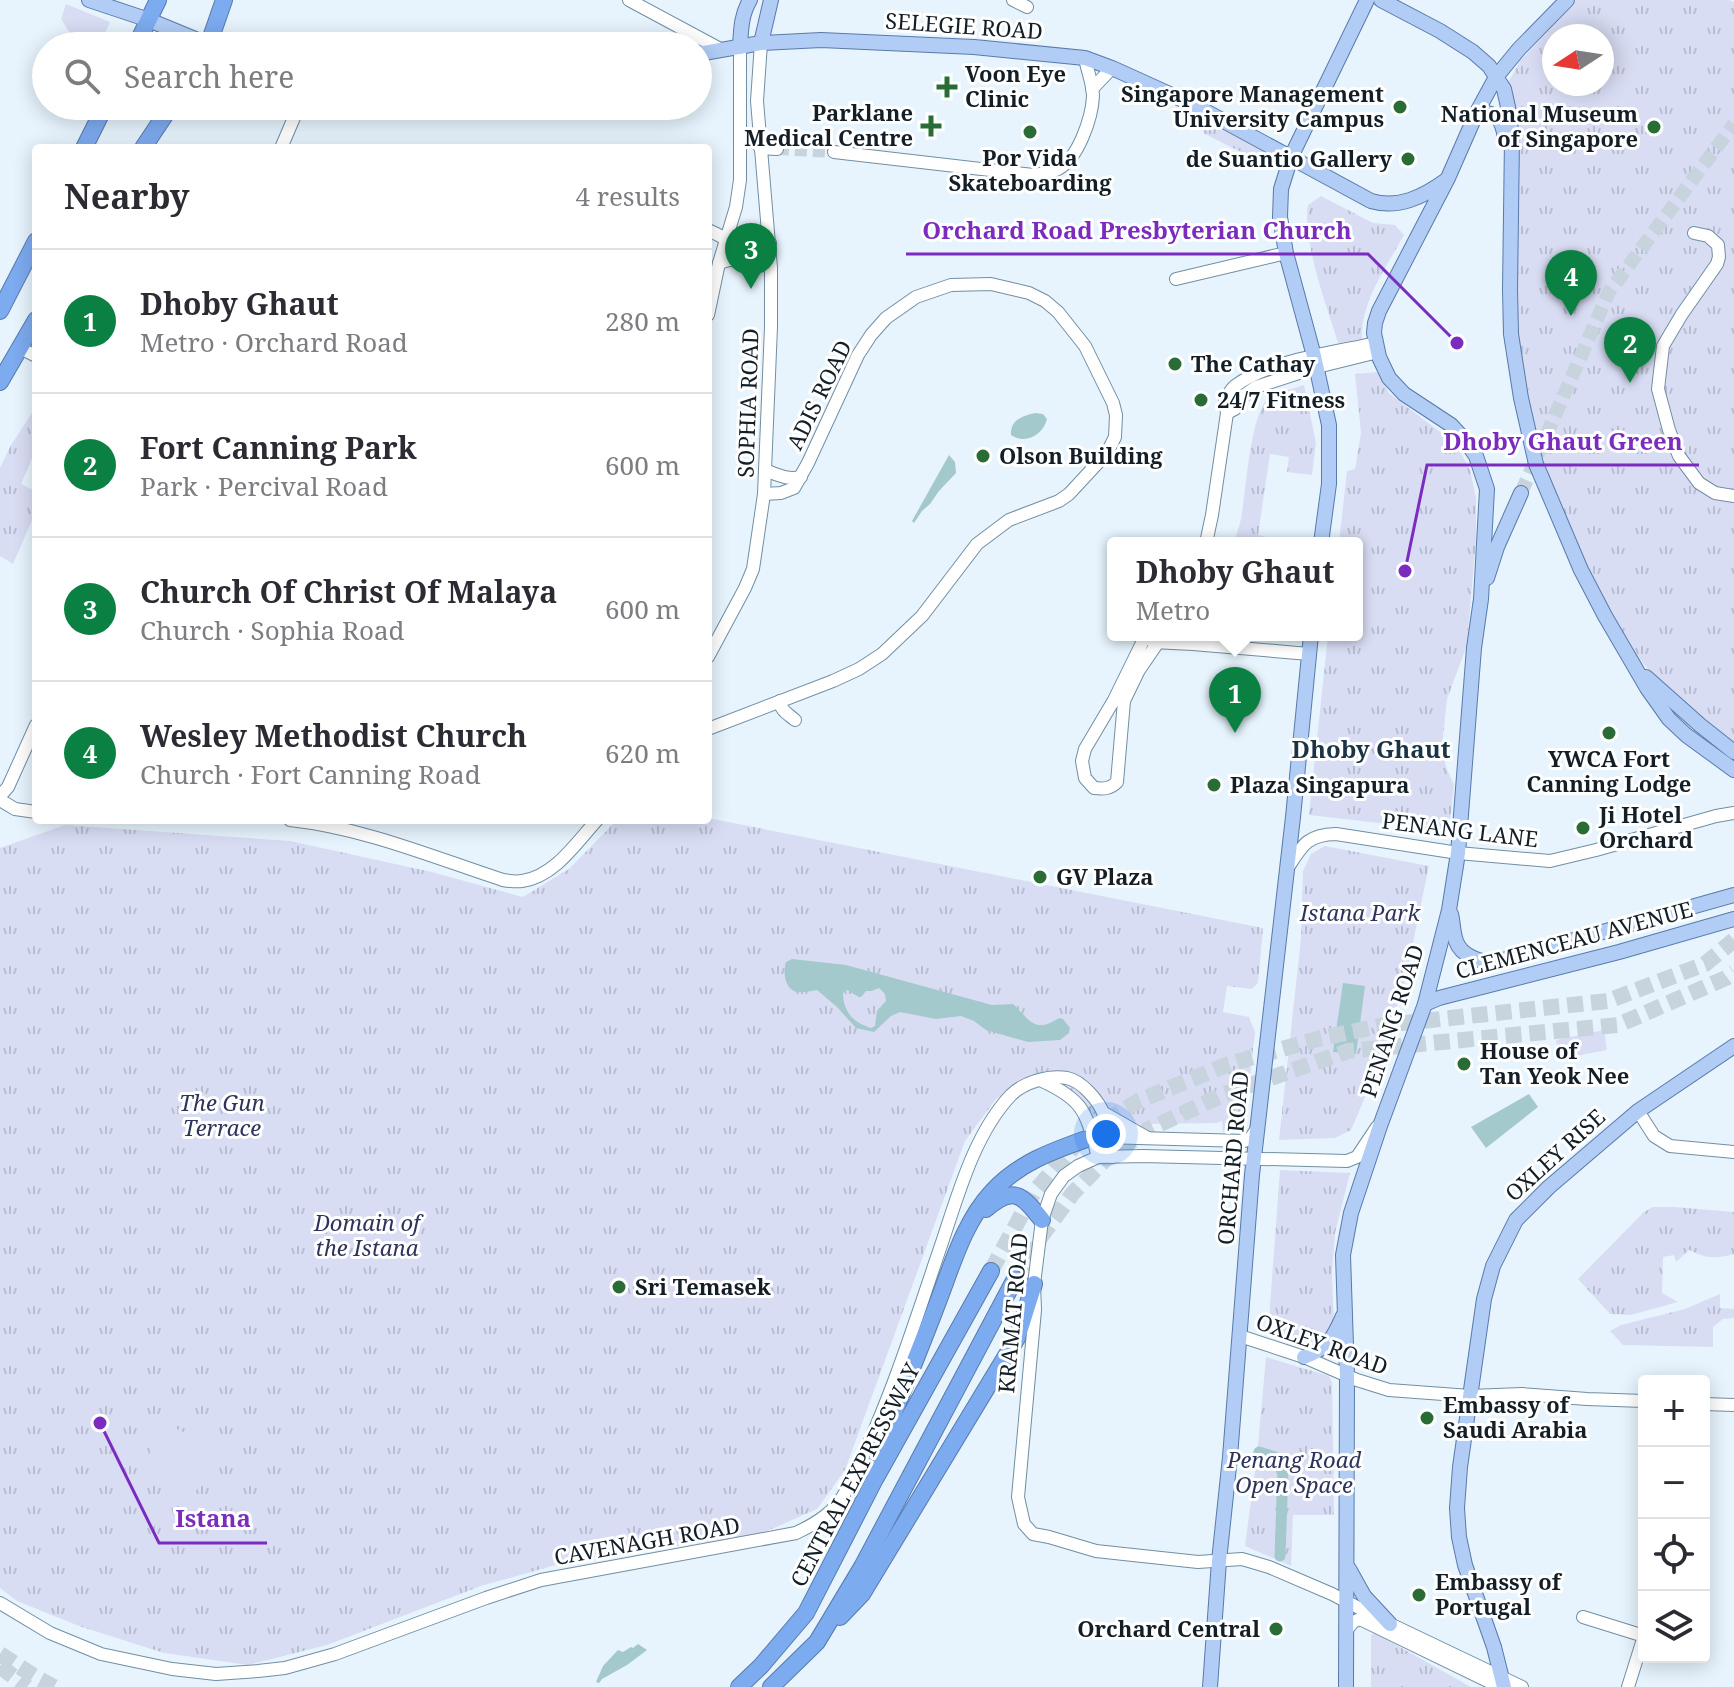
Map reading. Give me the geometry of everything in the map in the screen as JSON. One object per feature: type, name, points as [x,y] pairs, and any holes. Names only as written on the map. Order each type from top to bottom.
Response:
[{"type":"highway","points":[[143,32],[158,0]]},
{"type":"highway","points":[[213,32],[224,0]]},
{"type":"highway","points":[[86,144],[98,120]]},
{"type":"highway","points":[[146,144],[162,120]]},
{"type":"highway","points":[[1,305],[32,248]]},
{"type":"highway","points":[[0,382],[32,327]]},
{"type":"highway","points":[[875,1479],[877,1454],[972,1220],[992,1192],[1033,1161],[1053,1150],[1100,1137]]},
{"type":"highway","points":[[972,1220],[997,1199],[1008,1195],[1024,1199],[1042,1220]]},
{"type":"highway","name":"CENTRAL EXPRESSWAY","points":[[739,1687],[772,1655],[806,1613],[875,1479],[991,1271]]},
{"type":"highway","points":[[817,1642],[862,1567],[1015,1279]]},
{"type":"highway","points":[[771,1687],[862,1594],[1017,1338],[1034,1284]]},
{"type":"main road","points":[[89,0],[178,32]]},
{"type":"main road","points":[[740,47],[742,20],[750,0]]},
{"type":"main road","points":[[761,43],[771,0]]},
{"type":"main road","points":[[1322,537],[1329,484],[1329,425],[1286,253],[1280,217],[1281,189],[1291,157],[1367,0]]},
{"type":"main road","points":[[1381,0],[1473,52],[1489,66],[1504,89],[1512,138],[1511,334],[1536,464],[1570,548],[1647,688],[1669,719],[1734,770]]},
{"type":"main road","points":[[1377,347],[1374,328],[1379,311],[1496,77],[1567,0]]},
{"type":"main road","name":"SELEGIE ROAD","points":[[712,52],[761,43],[821,40],[926,44],[1085,58],[1196,106],[1371,201],[1404,203],[1448,178]]},
{"type":"main road","points":[[1477,112],[1489,112],[1501,122],[1511,173]]},
{"type":"main road","name":"PENANG ROAD","points":[[1346,1687],[1343,1255],[1351,1213],[1425,1004],[1449,910],[1458,853],[1481,599],[1487,489],[1476,456],[1451,425],[1396,387],[1383,367],[1377,347]]},
{"type":"main road","points":[[1481,599],[1497,547],[1521,493]]},
{"type":"main road","name":"ORCHARD ROAD","points":[[1210,1687],[1254,1160],[1310,641]]},
{"type":"main road","points":[[1634,666],[1734,752]]},
{"type":"main road","name":"CLEMENCEAU AVENUE","points":[[1449,910],[1456,942],[1461,949],[1487,963],[1734,895]]},
{"type":"main road","name":"CLEMENCEAU AVENUE","points":[[1425,1004],[1734,919]]},
{"type":"main road","points":[[1534,952],[1538,972]]},
{"type":"main road","name":"OXLEY RISE","points":[[1502,1684],[1494,1647],[1465,1565],[1459,1537],[1458,1481],[1476,1393],[1484,1299],[1493,1266],[1516,1220],[1549,1187],[1638,1111],[1734,1046]]},
{"type":"main road","points":[[1304,1357],[1332,1341],[1344,1312]]},
{"type":"main road","points":[[1347,1565],[1364,1596],[1390,1624]]},
{"type":"street","points":[[629,0],[689,32]]},
{"type":"street","points":[[1013,0],[1027,7]]},
{"type":"street","name":"SOPHIA ROAD","points":[[712,650],[753,569],[764,494],[771,268],[757,101],[761,43]]},
{"type":"street","points":[[712,45],[722,50]]},
{"type":"street","points":[[712,289],[736,207],[740,180],[740,47]]},
{"type":"street","points":[[834,152],[1033,175],[1059,169],[1074,154],[1089,119],[1093,97],[1085,58]]},
{"type":"street","points":[[1092,89],[1112,68]]},
{"type":"street","points":[[283,144],[293,120]]},
{"type":"street","points":[[760,148],[777,149]]},
{"type":"street","points":[[712,232],[747,248],[770,243]]},
{"type":"street","points":[[1694,233],[1713,239],[1718,245],[1719,257],[1714,270],[1663,346],[1658,389],[1679,456],[1699,483],[1715,493],[1734,496]]},
{"type":"street","points":[[1176,279],[1286,253]]},
{"type":"street","points":[[719,263],[755,259],[771,268]]},
{"type":"street","name":"ADIS ROAD","points":[[764,494],[794,488],[858,355],[871,335],[886,318],[930,290],[958,283],[991,284],[1029,293],[1045,301],[1058,312],[1085,346],[1113,403],[1115,437],[1107,453],[1069,494],[1059,501],[1009,520],[977,544],[922,616],[891,647],[859,669],[780,701]]},
{"type":"street","points":[[1207,537],[1212,515],[1217,432],[1227,413],[1256,387],[1315,361],[1377,347]]},
{"type":"street","points":[[20,348],[32,354]]},
{"type":"street","name":"ADIS ROAD","points":[[765,470],[783,478],[801,477]]},
{"type":"street","points":[[1152,641],[1085,749],[1082,761],[1085,778],[1094,788],[1112,787],[1117,782],[1124,701],[1152,641]]},
{"type":"street","points":[[1206,641],[1309,654]]},
{"type":"street","points":[[712,727],[780,701],[780,706],[795,720]]},
{"type":"street","points":[[32,734],[0,798],[15,809],[32,811]]},
{"type":"street","name":"PENANG LANE","points":[[1287,869],[1303,845],[1322,834],[1458,853],[1550,861],[1734,813]]},
{"type":"street","points":[[324,824],[503,880],[521,882],[539,877],[556,864],[593,824]]},
{"type":"street","points":[[360,833],[367,824]]},
{"type":"street","points":[[1042,1081],[1057,1077],[1080,1083],[1104,1113],[1148,1138]]},
{"type":"street","points":[[1042,1081],[1068,1094],[1080,1105],[1112,1157]]},
{"type":"street","name":"CAVENAGH ROAD","points":[[0,1603],[50,1633],[116,1658],[216,1674],[270,1670],[335,1654],[541,1580],[782,1537],[812,1526],[844,1495],[876,1425],[938,1256],[955,1200],[979,1145],[1011,1095],[1021,1087],[1042,1081]]},
{"type":"street","points":[[1638,1111],[1654,1136],[1670,1146],[1734,1152]]},
{"type":"street","points":[[1104,1113],[1098,1157],[1347,1161],[1357,1157],[1380,1126]]},
{"type":"street","points":[[1100,1137],[1244,1141],[1250,1139],[1258,1127]]},
{"type":"street","name":"KRAMAT ROAD","points":[[1098,1157],[1064,1176],[1051,1194],[1042,1220],[1034,1284],[1035,1310],[1018,1497],[1024,1524],[1033,1534],[1096,1551],[1198,1562],[1219,1561]]},
{"type":"street","name":"OXLEY ROAD","points":[[1240,1336],[1346,1371],[1411,1386],[1476,1393],[1638,1401]]},
{"type":"street","points":[[1710,1404],[1734,1405]]},
{"type":"street","points":[[1219,1561],[1242,1559],[1269,1567],[1346,1600],[1502,1684]]},
{"type":"street","points":[[1583,1617],[1638,1634]]},
{"type":"street","points":[[1346,1631],[1360,1619],[1502,1684],[1522,1687]]},
{"type":"street","points":[[1628,1687],[1638,1655]]},
{"type":"green space","points":[[1576,0],[1734,2],[1734,744],[1658,680],[1638,658],[1615,625],[1553,491],[1535,432],[1518,333],[1517,125],[1508,83],[1520,61],[1542,37],[1542,96],[1614,96],[1614,24],[1554,24]]},
{"type":"green space","points":[[66,4],[110,22],[105,32],[69,32],[61,19]]},
{"type":"green space","points":[[1208,121],[1263,149],[1270,157],[1268,165],[1252,153],[1249,156],[1203,133]]},
{"type":"green space","points":[[1321,196],[1373,223],[1395,225],[1404,235],[1370,298],[1362,339],[1338,343],[1317,274],[1307,220],[1308,205]]},
{"type":"green space","points":[[1378,372],[1389,393],[1456,444],[1470,470],[1476,498],[1476,539],[1467,645],[1447,699],[1442,746],[1454,785],[1449,831],[1309,815],[1327,641],[1363,641],[1363,537],[1340,537],[1347,471],[1355,469],[1361,433],[1355,374]]},
{"type":"green space","points":[[1304,385],[1316,443],[1312,475],[1287,472],[1289,457],[1270,454],[1258,535],[1267,537],[1236,537],[1257,419],[1269,398]]},
{"type":"green space","points":[[32,413],[32,458],[21,484],[32,489],[32,520],[13,564],[0,556],[0,468]]},
{"type":"green space","name":"Domain of the Istana","points":[[712,819],[1263,928],[1258,983],[1252,989],[1227,986],[1223,1012],[1249,1017],[1255,1032],[1245,1119],[1240,1128],[1223,1132],[1222,1121],[1088,1125],[1074,1095],[1026,1082],[996,1099],[965,1141],[845,1470],[817,1509],[758,1535],[570,1561],[481,1586],[327,1645],[248,1665],[164,1653],[79,1626],[17,1601],[0,1588],[0,848],[65,825],[290,841],[432,872],[523,897],[569,869],[613,824],[712,824]]},
{"type":"green space","name":"Istana Park","points":[[1325,846],[1429,866],[1404,985],[1351,1130],[1335,1138],[1279,1140],[1301,938],[1303,871],[1311,854]]},
{"type":"green space","points":[[1604,1030],[1607,1050],[1560,1059],[1556,1040]]},
{"type":"green space","points":[[1280,1170],[1350,1173],[1335,1233],[1332,1273],[1335,1355],[1268,1333]]},
{"type":"green space","points":[[1653,1207],[1734,1212],[1734,1254],[1708,1257],[1689,1250],[1676,1262],[1674,1255],[1663,1257],[1662,1293],[1678,1302],[1631,1315],[1610,1314],[1578,1279],[1644,1212]]},
{"type":"green space","points":[[1720,1294],[1720,1308],[1734,1309],[1734,1318],[1723,1319],[1713,1327],[1713,1347],[1623,1345],[1610,1331],[1621,1325],[1685,1309]]},
{"type":"green space","name":"Penang Road Open Space","points":[[1266,1357],[1329,1376],[1332,1382],[1334,1515],[1293,1515],[1291,1566],[1245,1546]]},
{"type":"green space","points":[[165,1423],[219,1450],[189,1503],[138,1476]]},
{"type":"green space","points":[[1375,1633],[1471,1687],[1371,1687],[1371,1635]]},
{"type":"shaded area","points":[[1035,413],[1043,414],[1047,419],[1038,434],[1027,439],[1011,435],[1015,422]]},
{"type":"shaded area","points":[[949,455],[955,462],[956,473],[914,523],[912,521]]},
{"type":"shaded area","points":[[792,959],[846,965],[992,1005],[1013,1004],[1028,1020],[1038,1025],[1063,1019],[1070,1028],[1069,1033],[1060,1040],[1028,1042],[986,1030],[961,1016],[936,1019],[900,1012],[874,1032],[856,1028],[817,990],[792,990],[785,979],[786,962]],"holes":[[[879,988],[885,994],[886,1001],[877,1011],[875,1026],[871,1028],[851,1016],[843,993],[847,990],[861,997],[866,991]]]},
{"type":"shaded area","points":[[1343,983],[1365,986],[1356,1054],[1333,1052]]},
{"type":"shaded area","points":[[1529,1094],[1538,1107],[1486,1148],[1471,1127]]},
{"type":"shaded area","points":[[638,1644],[647,1650],[599,1683],[596,1682],[603,1666],[618,1650],[623,1652]]},
{"type":"waterway","points":[[1259,1452],[1275,1457],[1283,1469],[1280,1556]]},
{"type":"tunnel","points":[[1521,493],[1609,292],[1734,124]]},
{"type":"tunnel","points":[[777,149],[834,152]]},
{"type":"tunnel","points":[[991,1271],[1034,1192],[1084,1135],[1138,1101],[1229,1064],[1321,1038],[1385,1025],[1608,1001],[1705,964],[1734,940]]},
{"type":"tunnel","points":[[1015,1279],[1029,1253],[1073,1193],[1106,1159],[1147,1130],[1225,1094],[1348,1051],[1618,1025],[1734,972]]},
{"type":"tunnel","points":[[0,1654],[54,1687]]},
{"type":"tunnel","points":[[0,1666],[27,1687]]},
{"type":"place","name":"Voon Eye Clinic","points":[[947,87]]},
{"type":"place","name":"Singapore Management University Campus","points":[[1400,107]]},
{"type":"place","name":"Parklane Medical Centre","points":[[931,126]]},
{"type":"place","name":"National Museum of Singapore","points":[[1654,127]]},
{"type":"place","name":"Por Vida Skateboarding","points":[[1030,132]]},
{"type":"place","name":"de Suantio Gallery","points":[[1408,159]]},
{"type":"place","name":"Church Of Christ Of Malaya","points":[[751,289]]},
{"type":"place","name":"Wesley Methodist Church","points":[[1571,316]]},
{"type":"place","name":"Orchard Road Presbyterian Church","points":[[1457,343]]},
{"type":"place","name":"The Cathay","points":[[1175,364]]},
{"type":"place","name":"Fort Canning Park","points":[[1630,383]]},
{"type":"place","name":"24/7 Fitness","points":[[1201,400]]},
{"type":"place","name":"Olson Building","points":[[983,456]]},
{"type":"place","name":"Dhoby Ghaut Green","points":[[1405,571]]},
{"type":"place","name":"Dhoby Ghaut","points":[[1235,733]]},
{"type":"place","name":"YWCA Fort Canning Lodge","points":[[1609,733]]},
{"type":"place","name":"Plaza Singapura","points":[[1214,785]]},
{"type":"place","name":"Ji Hotel Orchard","points":[[1583,828]]},
{"type":"place","name":"GV Plaza","points":[[1040,877]]},
{"type":"place","name":"House of Tan Yeok Nee","points":[[1464,1064]]},
{"type":"place","name":"Sri Temasek","points":[[619,1287]]},
{"type":"place","name":"Embassy of Saudi Arabia","points":[[1427,1418]]},
{"type":"place","name":"Istana","points":[[100,1423]]},
{"type":"place","name":"Embassy of Portugal","points":[[1419,1595]]},
{"type":"place","name":"Orchard Central","points":[[1276,1629]]},
{"type":"district","name":"Dhoby Ghaut","points":[[1371,750]]},
{"type":"park label","name":"The Gun Terrace","points":[[222,1116]]}]
